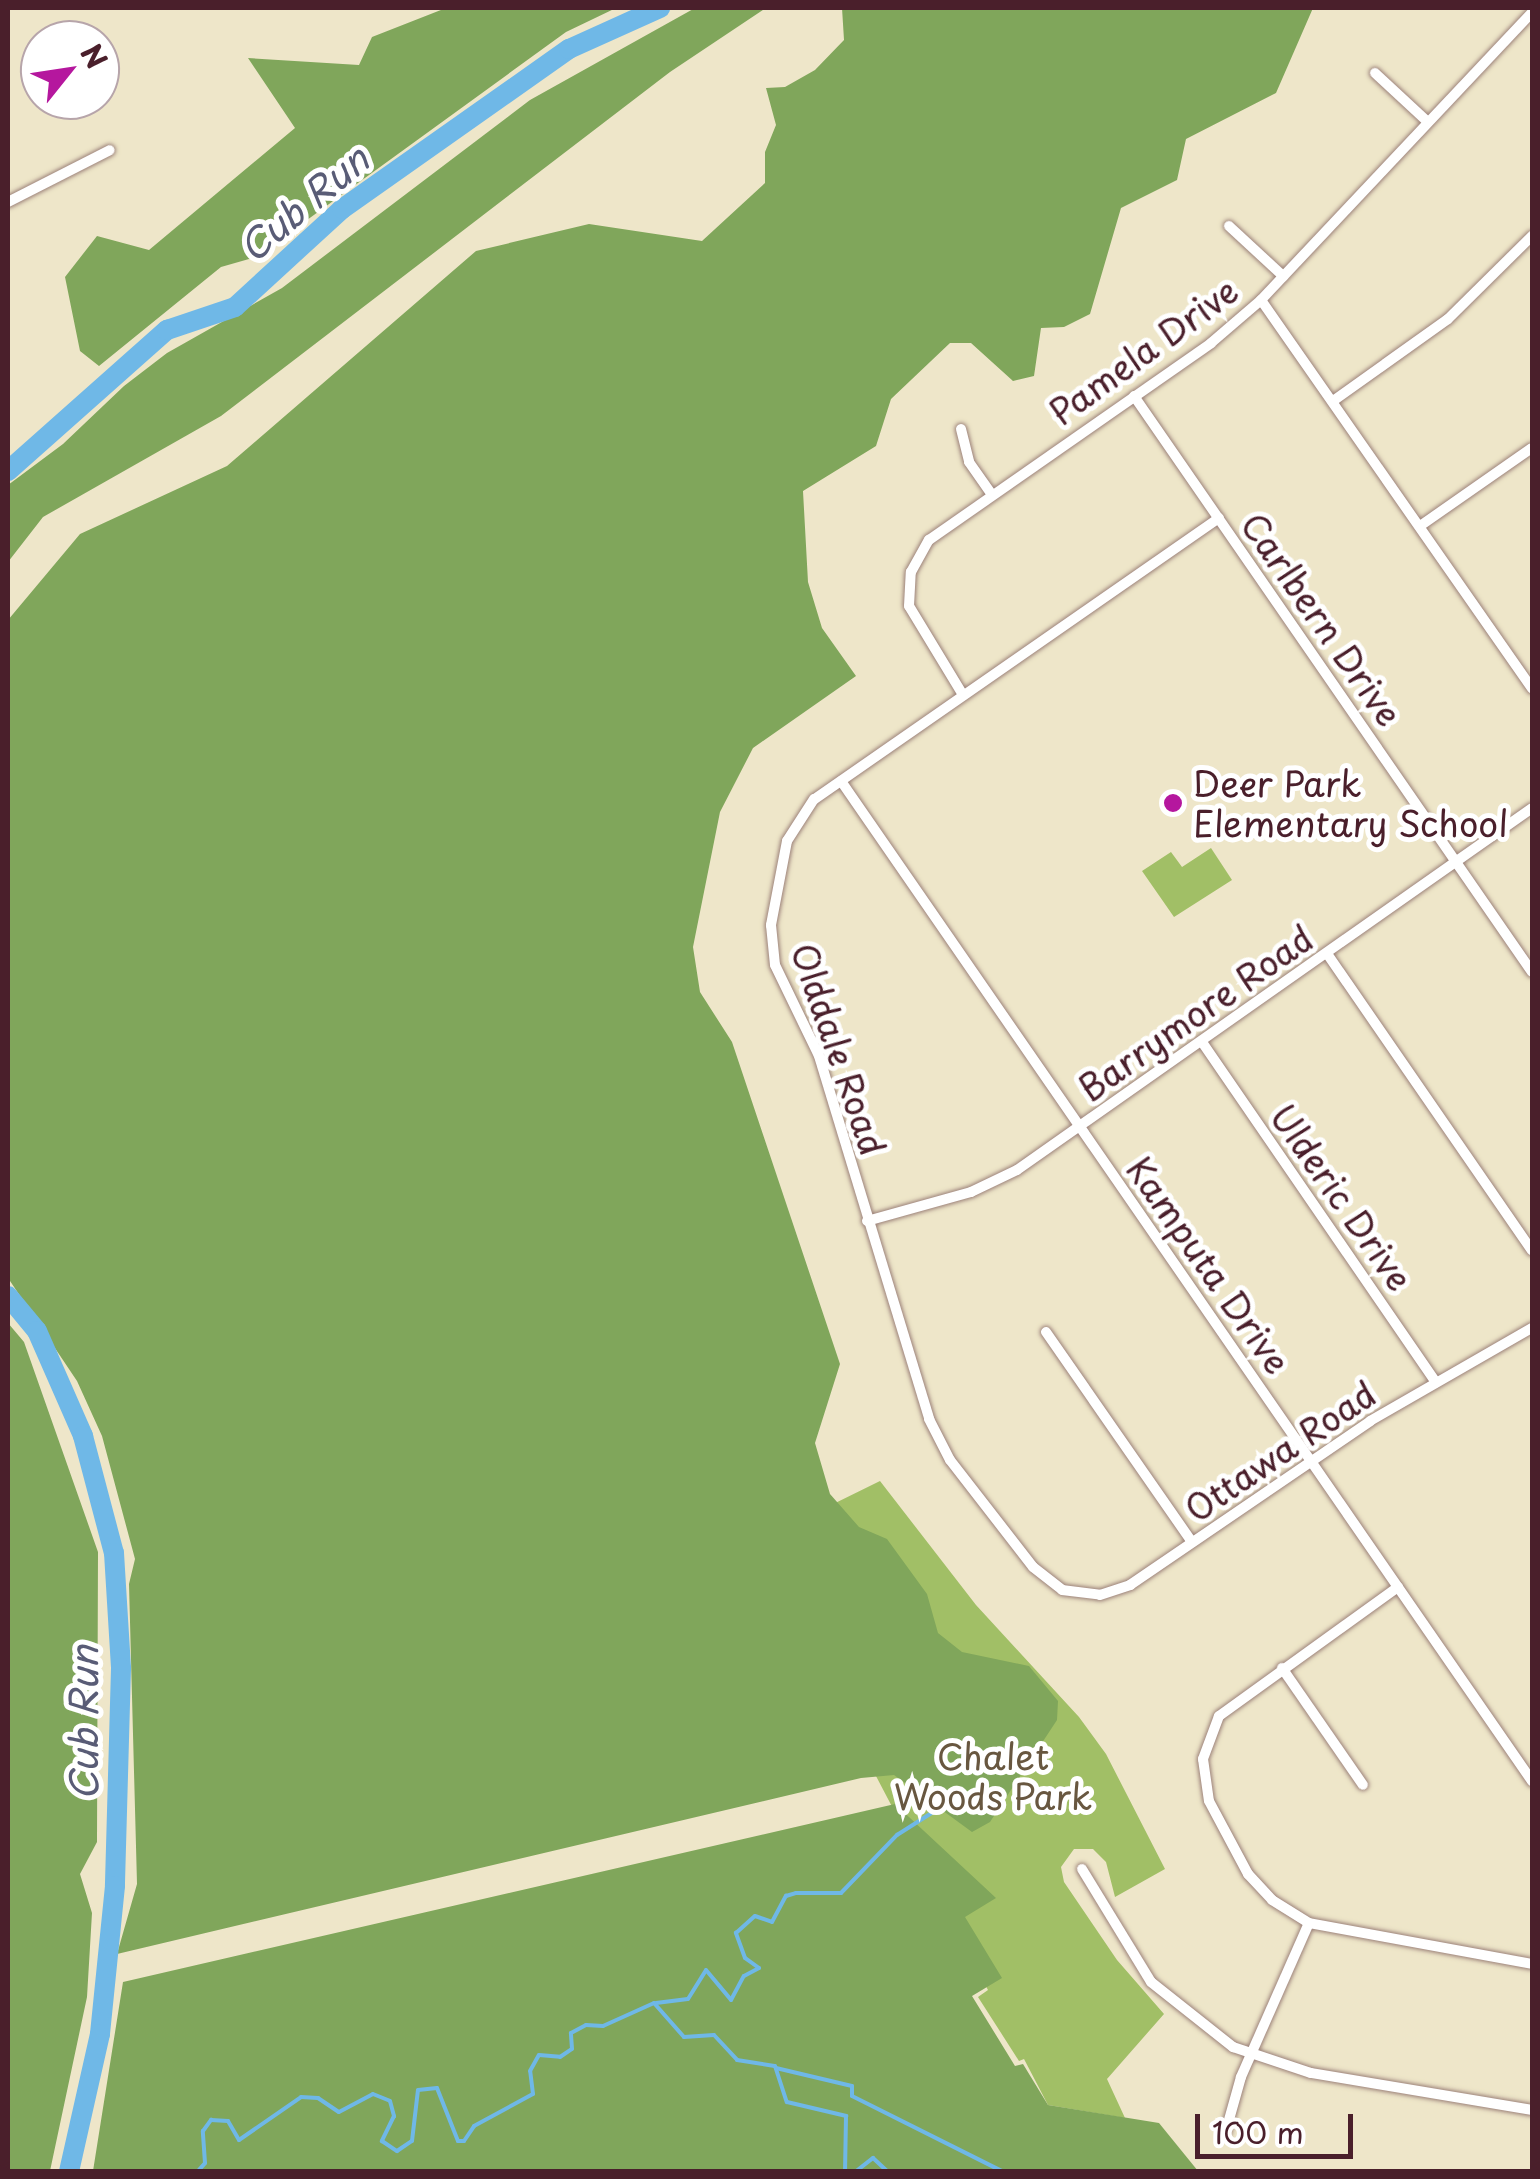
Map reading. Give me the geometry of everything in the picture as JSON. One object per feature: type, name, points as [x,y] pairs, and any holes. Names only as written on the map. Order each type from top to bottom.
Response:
[{"type":"street","name":"Pamela Drive","points":[[964,695],[914,622],[908,584],[929,540],[1134,396],[1262,300],[1532,12]]},
{"type":"street","points":[[1375,73],[1428,122]]},
{"type":"street","points":[[8,202],[110,150]]},
{"type":"street","points":[[1229,226],[1283,276]]},
{"type":"street","points":[[1333,400],[1448,319],[1532,236]]},
{"type":"street","points":[[1262,300],[1532,688]]},
{"type":"street","name":"Carlbern Drive","points":[[1134,396],[1532,972]]},
{"type":"street","points":[[961,429],[968,462],[992,494]]},
{"type":"street","points":[[1420,526],[1532,448]]},
{"type":"street","name":"Olddale Road","points":[[1054,1585],[1033,1567],[936,1436],[819,1056],[782,986],[771,941],[790,831],[808,805],[1219,518]]},
{"type":"street","name":"Kamputa Drive","points":[[841,781],[1532,1781]]},
{"type":"street","name":"Barrymore Road","points":[[867,1221],[990,1185],[1080,1127],[1458,864],[1532,808]]},
{"type":"street","points":[[1328,954],[1532,1251]]},
{"type":"street","name":"Ulderic Drive","points":[[1202,1042],[1436,1382]]},
{"type":"street","name":"Ottawa Road","points":[[1054,1585],[1080,1594],[1108,1594],[1311,1460],[1532,1328]]},
{"type":"street","points":[[1046,1332],[1192,1542]]},
{"type":"street","points":[[1398,1586],[1219,1716],[1206,1743],[1203,1776],[1248,1874],[1272,1900],[1308,1923],[1532,1964]]},
{"type":"street","points":[[1282,1668],[1363,1785]]},
{"type":"street","points":[[1082,1869],[1151,1982],[1208,2031],[1251,2055],[1312,2073],[1532,2110]]},
{"type":"street","points":[[1225,2134],[1251,2055],[1308,1923]]},
{"type":"green space","points":[[446,8],[616,8],[566,32],[256,257],[221,267],[99,366],[80,351],[65,277],[97,236],[149,250],[295,128],[248,58],[359,65],[372,37]]},
{"type":"green space","points":[[695,8],[766,8],[670,72],[221,416],[43,517],[8,562],[8,485],[63,444],[124,386],[167,353],[282,288],[530,100]]},
{"type":"green space","points":[[842,8],[1313,8],[1276,93],[1186,139],[1177,180],[1121,208],[1090,314],[1064,327],[1041,328],[1034,376],[1013,381],[971,343],[950,343],[891,399],[876,446],[803,491],[808,582],[822,628],[856,676],[753,748],[720,812],[693,947],[700,992],[732,1042],[840,1364],[815,1443],[830,1494],[859,1527],[887,1539],[927,1594],[938,1633],[962,1652],[1029,1666],[1058,1701],[1057,1720],[990,1822],[972,1832],[894,1775],[861,1778],[117,1954],[137,1884],[129,1584],[135,1559],[102,1436],[77,1381],[8,1278],[8,620],[80,534],[227,466],[476,251],[589,224],[702,241],[765,183],[765,152],[776,125],[766,88],[785,87],[815,70],[844,40]]},
{"type":"green space","points":[[1211,848],[1232,880],[1174,917],[1142,871],[1171,852],[1182,867]]},
{"type":"green space","points":[[8,1323],[24,1342],[98,1552],[97,1842],[80,1874],[92,1913],[87,1997],[50,2171],[8,2171]]},
{"type":"green space","name":"Chalet Woods Park","points":[[880,1481],[976,1605],[1079,1717],[1106,1754],[1165,1869],[1115,1897],[1106,1862],[1093,1849],[1074,1849],[1061,1867],[1064,1882],[1117,1960],[1164,2014],[1107,2079],[1125,2118],[1048,2105],[1024,2059],[1019,2061],[978,1997],[988,1990],[754,1543]]},
{"type":"green space","points":[[895,1804],[996,1898],[965,1917],[1002,1978],[972,1996],[1015,2066],[1023,2064],[1048,2105],[1159,2123],[1198,2171],[93,2171],[123,1982]]},
{"type":"waterway","name":"Cub Run","points":[[8,471],[167,330],[235,307],[342,209],[569,49],[660,8]]},
{"type":"waterway","name":"Cub Run","points":[[8,1296],[37,1331],[83,1436],[114,1553],[121,1668],[115,1886],[100,2034],[69,2172]]},
{"type":"waterway","points":[[656,2003],[688,1999],[706,1970],[731,2000],[744,1976],[759,1968],[745,1958],[736,1933],[755,1916],[772,1922],[786,1896],[841,1893],[897,1835],[960,1795]]},
{"type":"waterway","points":[[197,2172],[205,2163],[203,2131],[211,2120],[228,2121],[239,2140],[301,2097],[318,2098],[339,2112],[373,2094],[390,2101],[394,2116],[382,2141],[397,2151],[412,2141],[418,2090],[437,2088],[458,2141],[464,2141],[474,2126],[533,2094],[530,2071],[539,2055],[560,2057],[572,2049],[571,2033],[586,2025],[603,2026],[654,2003],[684,2037],[714,2035],[737,2060],[775,2066],[787,2102],[846,2116],[845,2172]]},
{"type":"waterway","points":[[776,2068],[852,2086],[852,2096],[1004,2172]]},
{"type":"waterway","points":[[855,2172],[873,2158],[888,2172]]},
{"type":"place","name":"Deer Park Elementary School","points":[[1173,803]]}]
